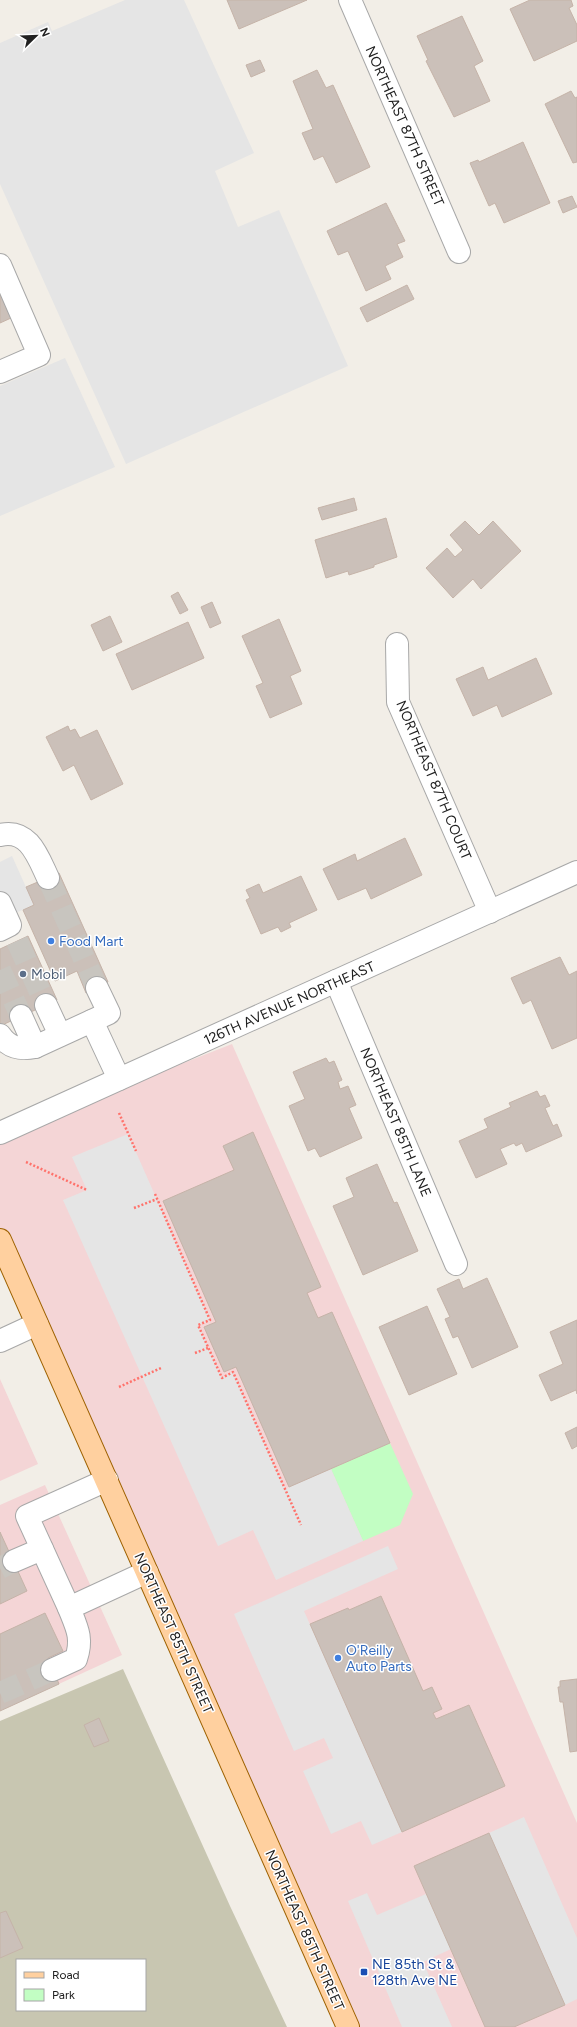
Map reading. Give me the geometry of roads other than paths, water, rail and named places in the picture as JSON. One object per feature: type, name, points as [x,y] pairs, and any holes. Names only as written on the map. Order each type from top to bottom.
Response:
[{"type":"main road","name":"NORTHEAST 85TH STREET","points":[[0,1240],[348,2027]]},
{"type":"street","name":"NORTHEAST 87TH STREET","points":[[350,0],[460,252]]},
{"type":"street","points":[[0,264],[39,355],[0,372]]},
{"type":"street","name":"NORTHEAST 87TH COURT","points":[[397,644],[398,702],[490,912]]},
{"type":"street","points":[[0,835],[7,834],[19,836],[29,842],[36,852],[48,878]]},
{"type":"street","name":"126TH AVENUE NORTHEAST","points":[[0,1133],[577,872]]},
{"type":"street","points":[[0,903],[9,932]]},
{"type":"street","name":"NORTHEAST 85TH LANE","points":[[336,981],[456,1264]]},
{"type":"street","points":[[97,988],[101,1017],[119,1079]]},
{"type":"street","points":[[46,1005],[60,1035]]},
{"type":"street","points":[[21,1016],[35,1047]]},
{"type":"street","points":[[0,1035],[5,1042],[14,1047],[24,1049],[35,1047],[101,1017]]},
{"type":"street","points":[[0,1341],[37,1324]]},
{"type":"street","points":[[52,1670],[76,1659],[81,1644],[78,1629],[27,1516],[106,1480]]},
{"type":"street","points":[[14,1561],[42,1549]]},
{"type":"street","points":[[69,1608],[147,1572]]},
{"type":"tunnel","points":[[48,878],[97,988]]},
{"type":"tunnel","points":[[17,941],[46,1005]]},
{"type":"tunnel","points":[[0,970],[21,1016]]},
{"type":"tunnel","points":[[0,1568],[14,1561]]},
{"type":"tunnel","points":[[0,1693],[52,1670]]},
{"type":"place","name":"Food Mart","points":[[51,941]]},
{"type":"place","name":"Mobil","points":[[23,974]]},
{"type":"place","name":"O'Reilly Auto Parts","points":[[338,1658]]},
{"type":"place","name":"NE 85th St & 128th Ave NE","points":[[364,1972]]}]
